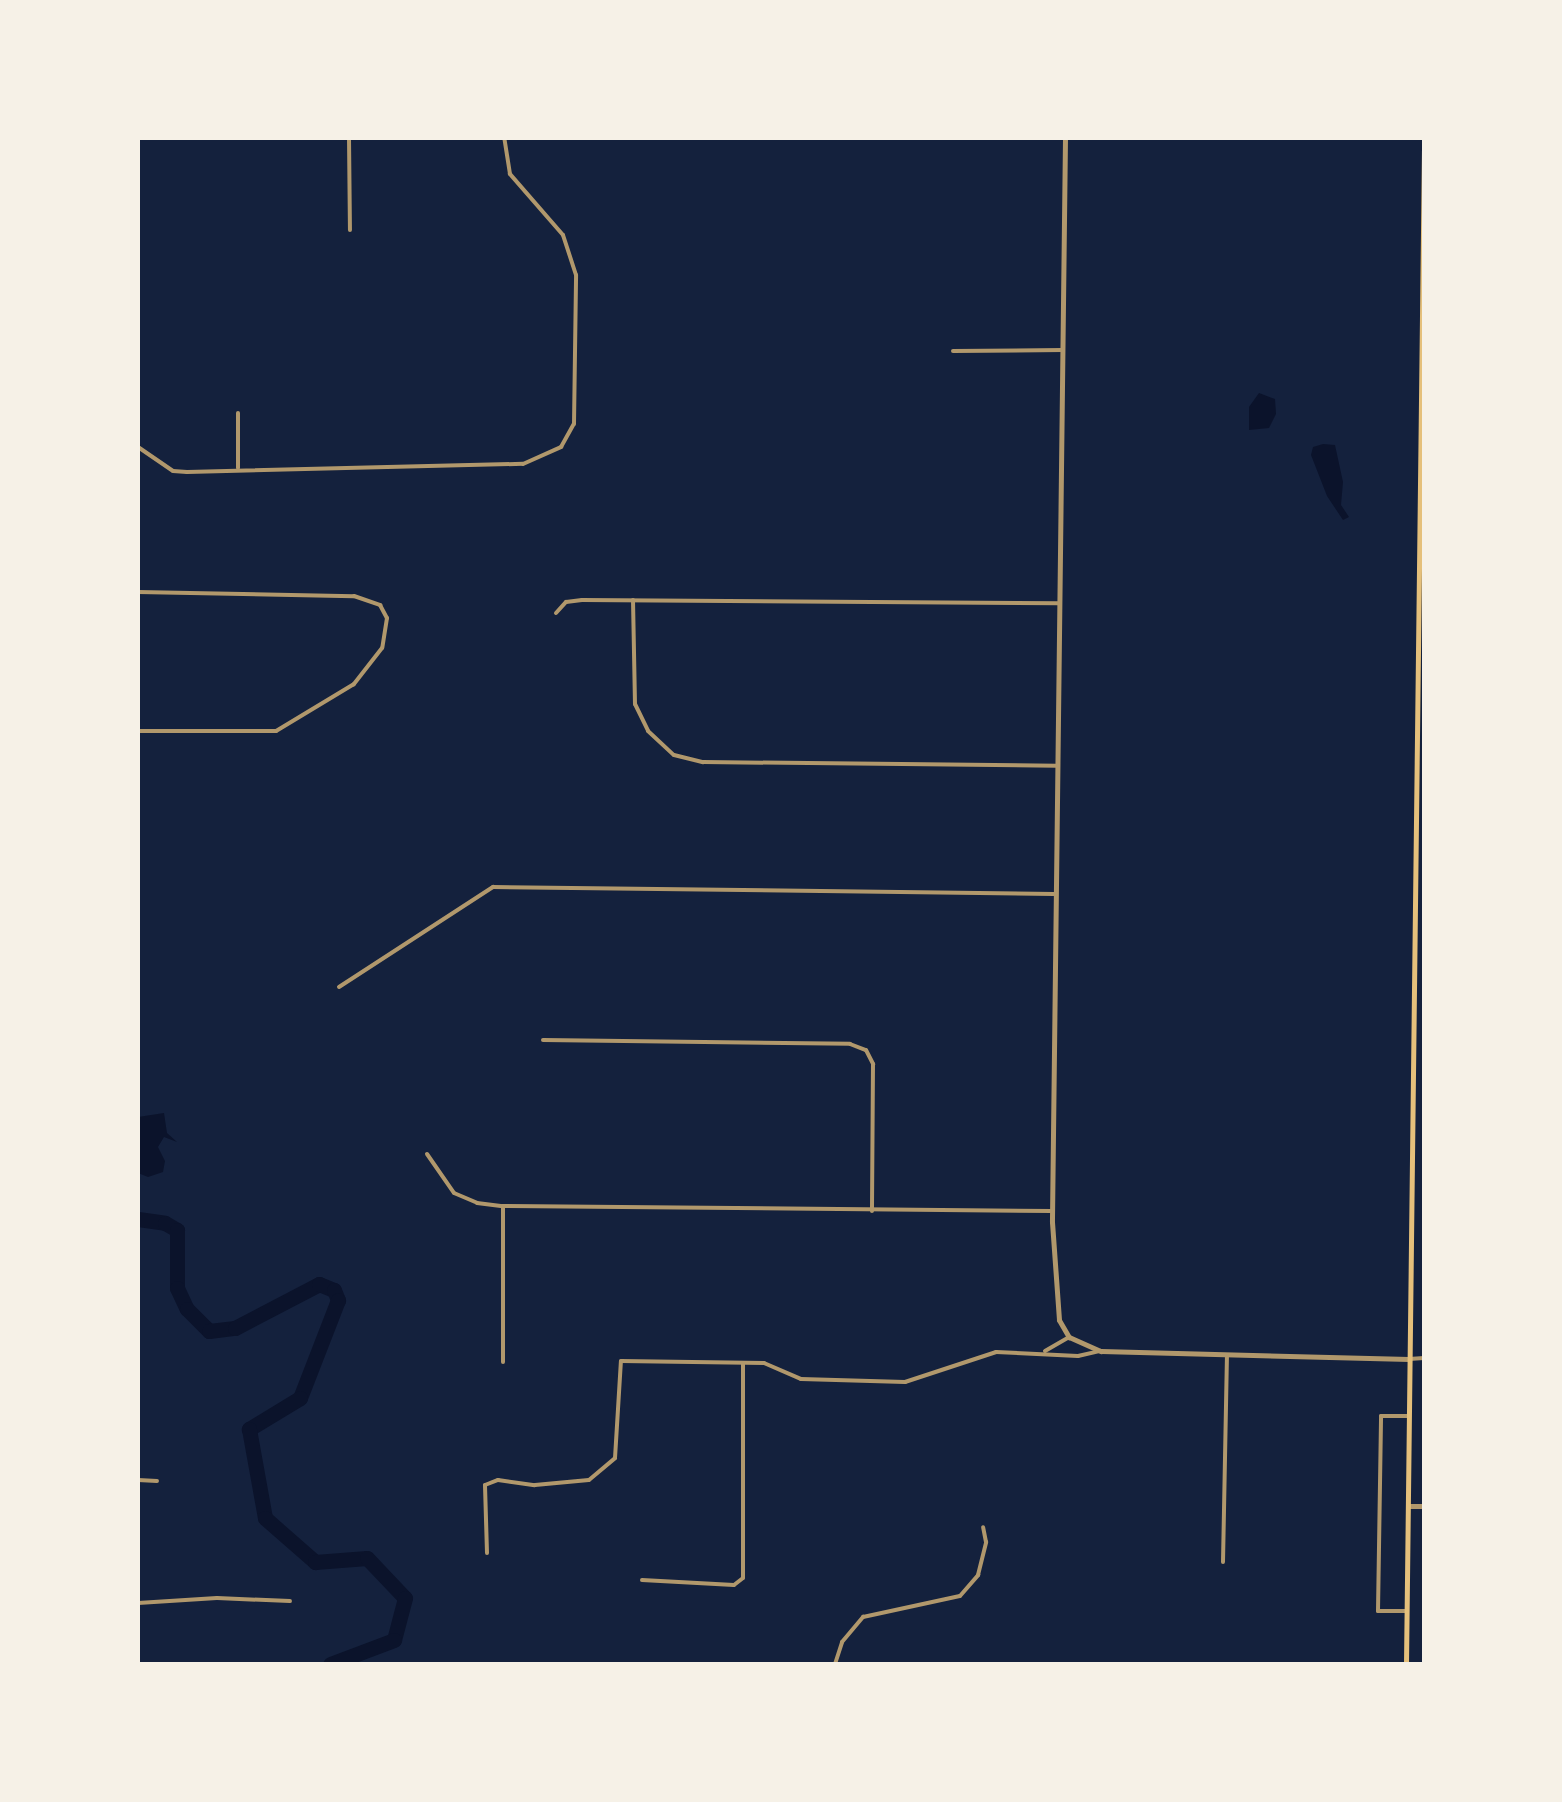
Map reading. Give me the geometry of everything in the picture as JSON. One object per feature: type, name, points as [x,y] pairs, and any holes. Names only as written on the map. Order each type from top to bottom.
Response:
[{"type":"main road","points":[[1406,1664],[1424,150]]},
{"type":"street","points":[[349,138],[350,230]]},
{"type":"street","points":[[138,446],[173,471],[522,464],[552,453],[567,439],[574,424],[577,338],[572,256],[555,224],[518,188],[505,157],[504,138]]},
{"type":"street","points":[[1065,138],[1052,1212],[1056,1310],[1070,1337],[1100,1351]]},
{"type":"street","points":[[953,351],[1063,350]]},
{"type":"street","points":[[238,413],[238,470]]},
{"type":"street","points":[[138,592],[354,596],[380,604],[387,618],[382,648],[354,684],[276,731],[138,731]]},
{"type":"street","points":[[556,613],[566,602],[633,600],[1059,603]]},
{"type":"street","points":[[633,600],[635,704],[648,730],[674,755],[703,762],[1057,766]]},
{"type":"street","points":[[339,987],[493,887],[1056,894]]},
{"type":"street","points":[[543,1040],[850,1044],[866,1050],[874,1064],[872,1211]]},
{"type":"street","points":[[427,1154],[454,1194],[477,1203],[503,1206],[1052,1212]]},
{"type":"street","points":[[503,1206],[503,1362]]},
{"type":"street","points":[[1040,1353],[1070,1337]]},
{"type":"street","points":[[486,1553],[485,1486],[498,1480],[536,1485],[589,1480],[615,1458],[620,1360],[764,1363],[801,1379],[905,1382],[996,1352],[1424,1358]]},
{"type":"street","points":[[1223,1562],[1227,1356]]},
{"type":"street","points":[[642,1580],[734,1585],[743,1578],[743,1363]]},
{"type":"street","points":[[1406,1611],[1378,1611],[1381,1416],[1408,1416]]},
{"type":"street","points":[[138,1480],[157,1481]]},
{"type":"street","points":[[1407,1506],[1424,1506]]},
{"type":"street","points":[[835,1664],[848,1632],[864,1617],[960,1596],[978,1575],[986,1542],[983,1528]]},
{"type":"street","points":[[138,1603],[200,1598],[290,1600]]},
{"type":"water","points":[[1259,393],[1275,399],[1276,414],[1269,428],[1249,430],[1249,407]]},
{"type":"water","points":[[1335,445],[1343,482],[1341,505],[1349,517],[1343,520],[1327,496],[1311,455],[1313,447]]},
{"type":"water","points":[[164,1113],[167,1133],[177,1142],[164,1137],[158,1147],[165,1161],[163,1172],[148,1177],[138,1173],[138,1117]]},
{"type":"waterway","points":[[138,1219],[165,1223],[177,1230],[177,1288],[187,1309],[209,1331],[235,1328],[319,1284],[334,1290],[338,1300],[300,1398],[249,1429],[265,1518],[315,1562],[367,1558],[405,1598],[394,1640],[330,1664]]}]
